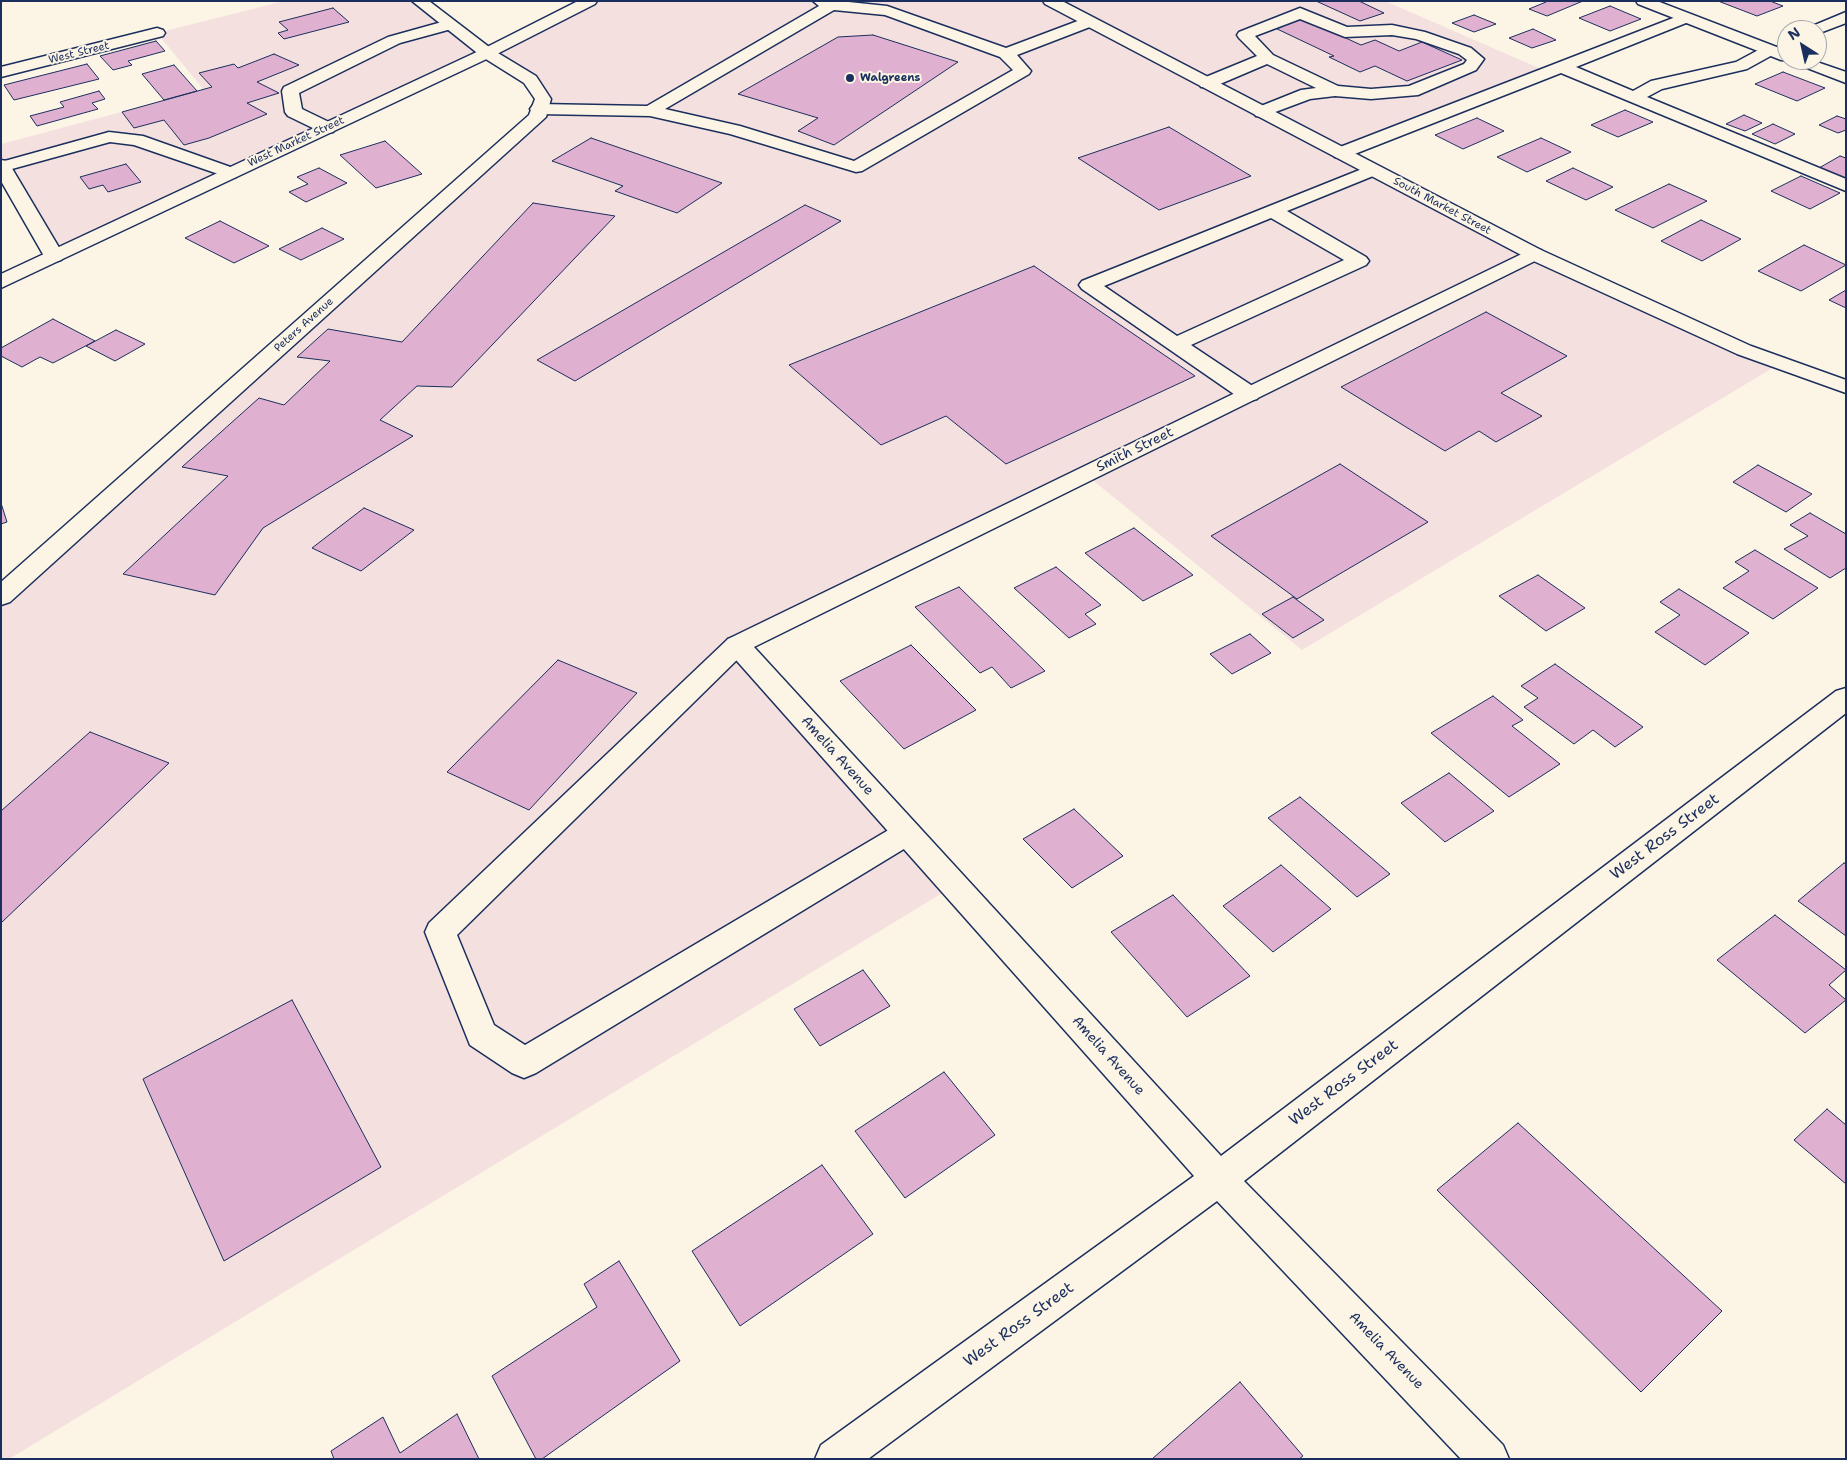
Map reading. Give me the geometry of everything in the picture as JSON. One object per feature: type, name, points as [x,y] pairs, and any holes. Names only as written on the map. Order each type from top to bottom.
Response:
[{"type":"street","points":[[419,1],[487,53],[530,80],[543,98],[540,110],[650,111],[734,130],[856,167],[1023,71],[1006,54],[886,11],[826,3],[650,111]]},
{"type":"street","name":"West Market Street","points":[[1,282],[487,53],[590,1]]},
{"type":"street","name":"South Market Street","points":[[1050,1],[1534,254],[1744,350],[1846,387]]},
{"type":"street","points":[[1643,1],[1777,52]]},
{"type":"street","points":[[1262,112],[1307,94],[1335,91],[1371,94],[1412,91],[1470,67],[1476,59],[1465,51],[1419,35],[1392,30],[1345,32],[1300,13],[1245,35],[1267,58],[1335,91]]},
{"type":"street","points":[[1827,25],[1846,16]]},
{"type":"street","points":[[1341,153],[1686,18]]},
{"type":"street","points":[[1006,54],[1089,22]]},
{"type":"street","points":[[327,128],[294,112],[290,91],[394,40],[449,24]]},
{"type":"street","name":"West Street","points":[[1,72],[157,33]]},
{"type":"street","points":[[1633,97],[1657,85],[1741,66],[1777,47]]},
{"type":"street","points":[[1207,83],[1267,58]]},
{"type":"street","points":[[1562,67],[1846,186]]},
{"type":"street","points":[[1824,70],[1846,78]]},
{"type":"street","name":"Peters Avenue","points":[[1,596],[537,117],[540,110]]},
{"type":"street","points":[[54,256],[2,166],[109,137],[137,140],[230,173]]},
{"type":"street","points":[[1249,394],[1089,285],[1372,170]]},
{"type":"street","points":[[1176,344],[1359,261],[1272,210]]},
{"type":"street","name":"Smith Street","points":[[907,833],[524,1063],[482,1036],[440,932],[737,645],[1534,254]]},
{"type":"street","name":"Amelia Avenue","points":[[737,645],[1219,1179],[1489,1459]]},
{"type":"street","name":"West Ross Street","points":[[834,1459],[1219,1179],[1846,698]]},
{"type":"shaded area","points":[[284,1],[419,1],[487,53],[54,256],[1,165],[1,144],[204,90],[157,33]]},
{"type":"shaded area","points":[[590,1],[1385,1],[1548,72],[1342,153],[1534,254],[1781,363],[1302,650],[1085,474],[738,645],[954,886],[9,1459],[1,1459],[1,596],[537,117],[543,99],[530,80],[487,53]]},
{"type":"building","points":[[1316,1],[1359,1],[1384,13],[1360,21]]},
{"type":"building","points":[[1542,1],[1583,1],[1547,16],[1529,9],[1546,2]]},
{"type":"building","points":[[1718,1],[1770,1],[1783,6],[1757,16]]},
{"type":"building","points":[[1610,6],[1641,19],[1610,31],[1579,18]]},
{"type":"building","points":[[333,8],[349,22],[284,39],[278,33],[288,30],[279,22]]},
{"type":"building","points":[[1474,15],[1496,24],[1474,32],[1452,23]]},
{"type":"building","points":[[1300,17],[1361,45],[1375,40],[1399,51],[1422,42],[1462,60],[1407,81],[1375,66],[1360,72],[1329,57],[1334,56],[1273,27]]},
{"type":"building","points":[[1533,29],[1556,40],[1532,48],[1509,38]]},
{"type":"building","name":"Walgreens","points":[[873,35],[958,62],[834,145],[798,131],[818,118],[738,94],[838,37]]},
{"type":"building","points":[[156,41],[165,51],[128,61],[132,65],[113,70],[100,56]]},
{"type":"building","points":[[274,54],[299,65],[257,82],[279,93],[247,103],[267,114],[209,138],[184,145],[164,120],[134,128],[122,112],[212,87],[199,73],[234,64],[238,68]]},
{"type":"building","points":[[87,64],[99,79],[14,100],[4,85]]},
{"type":"building","points":[[174,65],[197,91],[164,100],[142,74]]},
{"type":"building","points":[[1783,72],[1825,88],[1797,101],[1755,84]]},
{"type":"building","points":[[99,91],[105,99],[92,103],[98,109],[37,126],[30,116],[64,107],[60,102]]},
{"type":"building","points":[[1625,110],[1653,122],[1618,137],[1591,125]]},
{"type":"building","points":[[1744,115],[1762,123],[1745,131],[1726,124]]},
{"type":"building","points":[[1837,116],[1846,119],[1846,130],[1838,133],[1819,125]]},
{"type":"building","points":[[1477,118],[1504,131],[1463,149],[1435,135]]},
{"type":"building","points":[[1773,124],[1795,134],[1775,144],[1752,134]]},
{"type":"building","points":[[1169,127],[1251,176],[1159,210],[1078,158]]},
{"type":"building","points":[[591,138],[722,183],[677,213],[615,191],[623,186],[552,161]]},
{"type":"building","points":[[1541,138],[1571,152],[1527,172],[1497,157]]},
{"type":"building","points":[[385,141],[422,174],[376,188],[340,155]]},
{"type":"building","points":[[1840,156],[1846,158],[1846,179],[1819,168]]},
{"type":"building","points":[[126,164],[141,182],[108,192],[103,185],[89,189],[80,177]]},
{"type":"building","points":[[319,168],[347,183],[306,202],[289,192],[308,184],[297,177]]},
{"type":"building","points":[[1573,168],[1613,187],[1586,200],[1546,181]]},
{"type":"building","points":[[1801,176],[1840,193],[1810,209],[1771,191]]},
{"type":"building","points":[[1669,184],[1707,201],[1653,228],[1615,210]]},
{"type":"building","points":[[533,203],[615,216],[452,387],[417,386],[380,420],[413,436],[263,528],[215,595],[123,574],[228,476],[182,467],[259,398],[284,405],[330,361],[297,357],[328,329],[402,342]]},
{"type":"building","points":[[805,205],[841,221],[575,381],[537,360]]},
{"type":"building","points":[[1701,220],[1741,239],[1702,261],[1661,241]]},
{"type":"building","points":[[220,221],[269,246],[234,263],[185,238]]},
{"type":"building","points":[[322,228],[344,239],[301,260],[279,249]]},
{"type":"building","points":[[1804,245],[1846,265],[1801,291],[1758,271]]},
{"type":"building","points":[[1034,266],[1195,376],[1006,464],[946,416],[881,445],[789,365]]},
{"type":"building","points":[[1846,290],[1846,308],[1829,300]]},
{"type":"building","points":[[1486,312],[1567,356],[1501,393],[1542,416],[1496,442],[1479,431],[1445,451],[1341,387]]},
{"type":"building","points":[[53,319],[95,341],[53,363],[40,357],[22,367],[1,356],[1,348]]},
{"type":"building","points":[[116,330],[145,344],[115,361],[86,346]]},
{"type":"building","points":[[1340,464],[1428,522],[1297,599],[1211,536]]},
{"type":"building","points":[[1758,465],[1812,494],[1786,512],[1733,482]]},
{"type":"building","points":[[1,503],[7,522],[1,524]]},
{"type":"building","points":[[364,508],[414,530],[361,571],[312,548]]},
{"type":"building","points":[[1810,513],[1846,534],[1846,568],[1830,578],[1784,549],[1808,536],[1790,525]]},
{"type":"building","points":[[1134,528],[1193,575],[1143,601],[1085,553]]},
{"type":"building","points":[[1755,550],[1818,588],[1773,619],[1723,588],[1749,571],[1735,562]]},
{"type":"building","points":[[1056,567],[1101,605],[1085,614],[1096,624],[1069,638],[1014,588]]},
{"type":"building","points":[[1538,575],[1585,608],[1546,631],[1499,596]]},
{"type":"building","points":[[959,587],[1045,671],[1011,688],[992,667],[980,673],[915,607]]},
{"type":"building","points":[[1679,589],[1749,633],[1705,665],[1655,632],[1680,615],[1660,602]]},
{"type":"building","points":[[1293,597],[1324,620],[1293,638],[1262,614]]},
{"type":"building","points":[[1250,634],[1271,653],[1232,674],[1210,654]]},
{"type":"building","points":[[911,645],[976,710],[904,749],[840,681]]},
{"type":"building","points":[[558,660],[637,693],[529,810],[447,772]]},
{"type":"building","points":[[1555,664],[1643,727],[1615,747],[1593,730],[1574,744],[1524,707],[1538,698],[1521,686]]},
{"type":"building","points":[[1493,696],[1523,720],[1512,726],[1560,764],[1509,797],[1431,733]]},
{"type":"building","points":[[90,732],[169,763],[1,923],[1,811]]},
{"type":"building","points":[[1449,773],[1494,811],[1445,842],[1401,803]]},
{"type":"building","points":[[1300,797],[1390,874],[1357,897],[1268,818]]},
{"type":"building","points":[[1074,809],[1123,856],[1072,888],[1023,839]]},
{"type":"building","points":[[1844,863],[1846,864],[1846,936],[1798,901]]},
{"type":"building","points":[[1281,865],[1331,909],[1273,952],[1223,906]]},
{"type":"building","points":[[1173,895],[1250,976],[1187,1017],[1111,932]]},
{"type":"building","points":[[1775,915],[1846,970],[1829,985],[1846,1000],[1805,1033],[1717,960]]},
{"type":"building","points":[[863,970],[890,1006],[820,1046],[794,1009]]},
{"type":"building","points":[[292,1000],[381,1167],[224,1261],[143,1079]]},
{"type":"building","points":[[944,1072],[995,1135],[905,1198],[855,1131]]},
{"type":"building","points":[[1827,1109],[1846,1125],[1846,1184],[1794,1140]]},
{"type":"building","points":[[1518,1123],[1722,1311],[1641,1392],[1437,1190]]},
{"type":"building","points":[[822,1165],[873,1234],[740,1326],[692,1251]]},
{"type":"building","points":[[619,1261],[680,1361],[542,1459],[536,1459],[492,1376],[597,1307],[584,1284]]},
{"type":"building","points":[[1240,1382],[1303,1456],[1299,1459],[1152,1459]]},
{"type":"building","points":[[457,1414],[479,1459],[334,1459],[331,1451],[383,1417],[400,1453]]},
{"type":"place","name":"Walgreens","points":[[850,78]]}]
